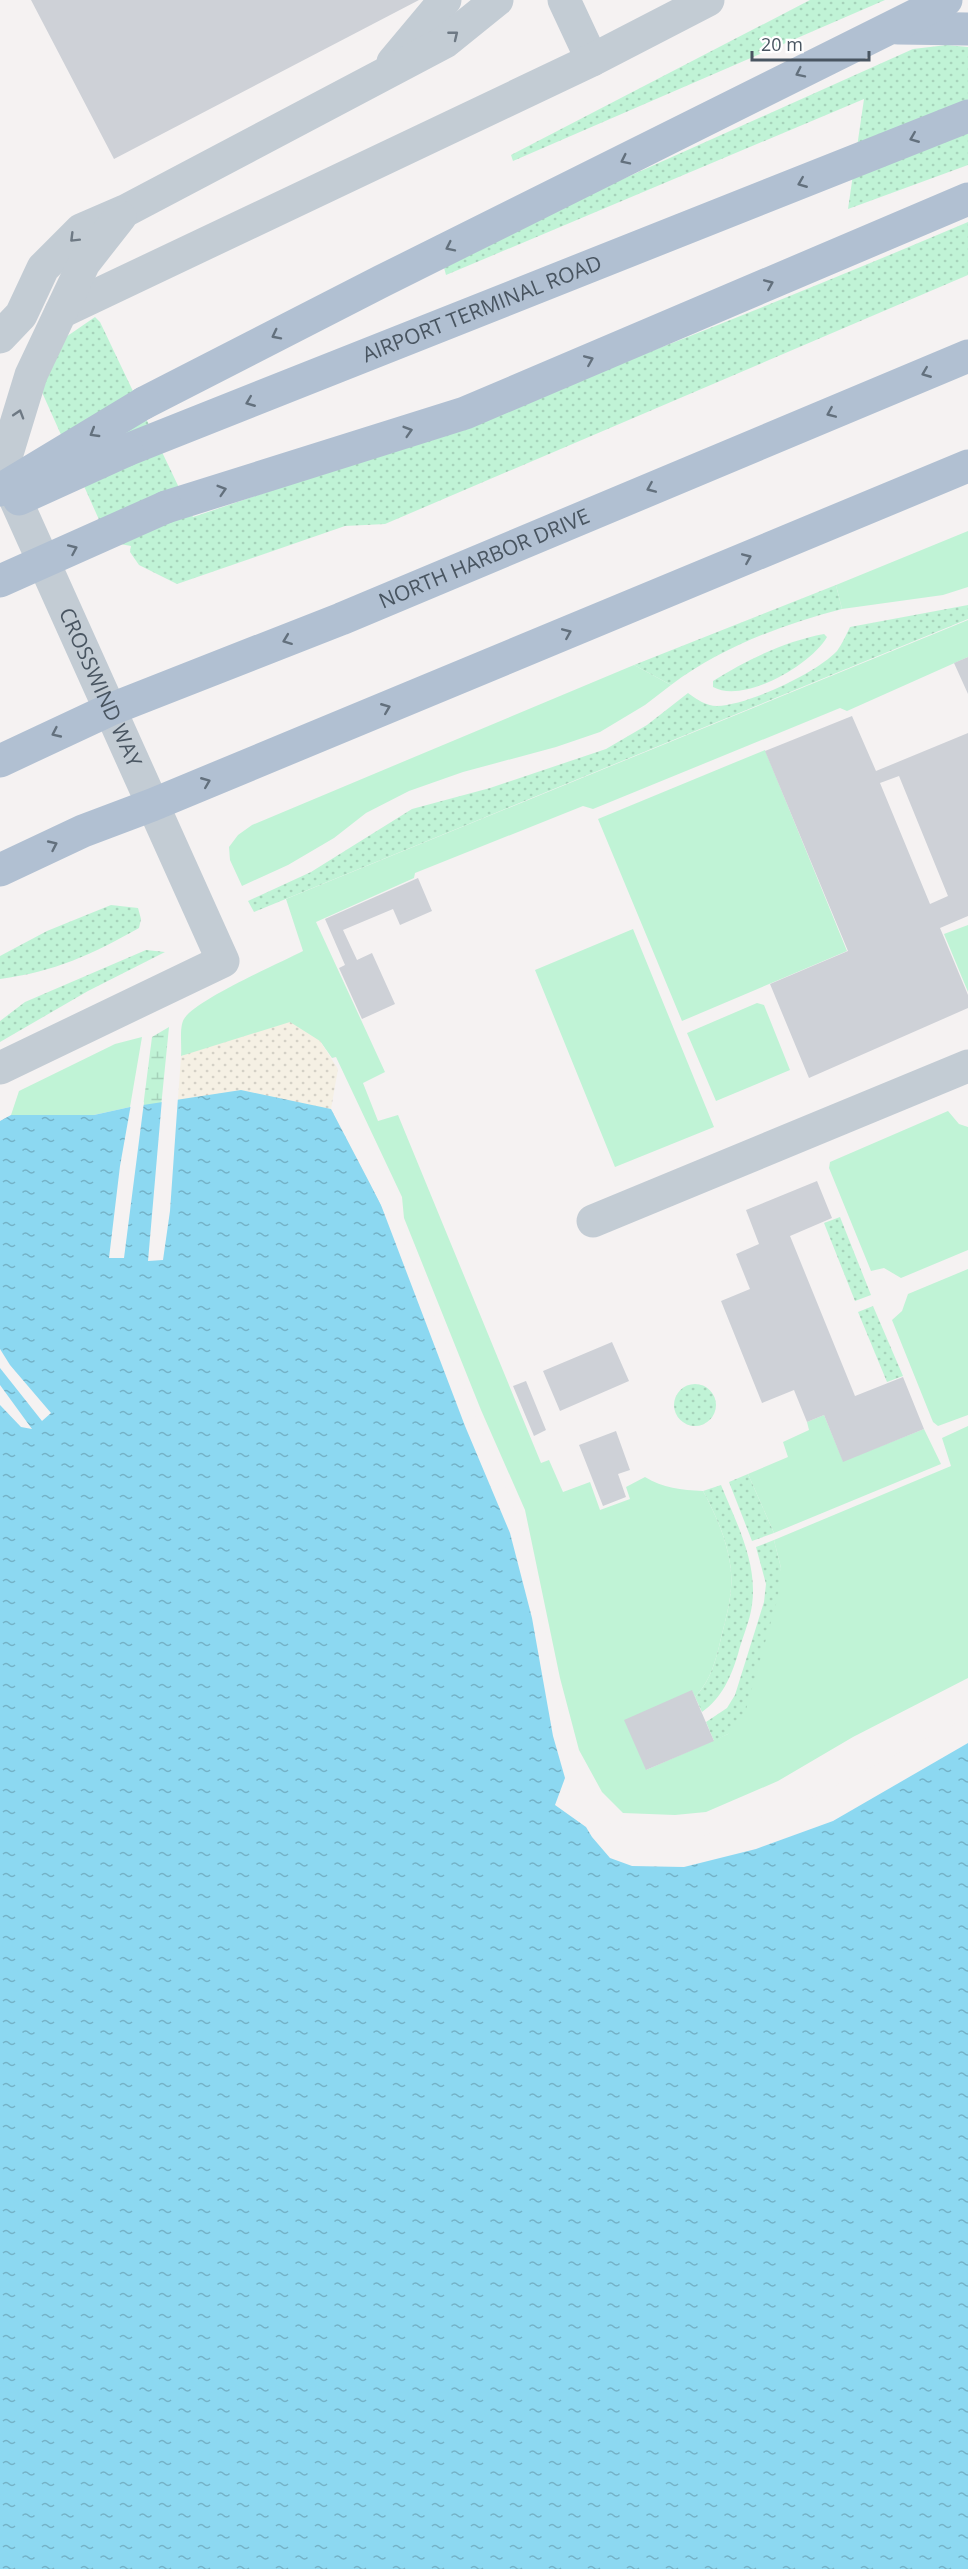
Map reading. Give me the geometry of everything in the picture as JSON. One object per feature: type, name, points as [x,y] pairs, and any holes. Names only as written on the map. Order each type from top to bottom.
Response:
[{"type":"main road","points":[[1,475],[382,280],[946,0]]},
{"type":"main road","points":[[891,28],[968,29]]},
{"type":"main road","name":"AIRPORT TERMINAL ROAD","points":[[0,508],[127,450],[968,116]]},
{"type":"main road","points":[[0,581],[166,507],[465,413],[968,199]]},
{"type":"main road","name":"NORTH HARBOR DRIVE","points":[[0,761],[109,710],[352,614],[968,356]]},
{"type":"main road","points":[[933,480],[968,459]]},
{"type":"main road","points":[[0,870],[83,831],[152,805],[968,466]]},
{"type":"street","points":[[384,73],[446,0]]},
{"type":"street","points":[[0,337],[21,315],[43,268],[81,230],[125,211],[445,42],[497,0]]},
{"type":"street","points":[[564,0],[592,60]]},
{"type":"street","points":[[61,312],[592,60],[708,0]]},
{"type":"street","points":[[1,475],[31,375],[84,263],[125,211]]},
{"type":"street","name":"CROSSWIND WAY","points":[[0,1068],[222,961],[1,475]]},
{"type":"street","points":[[593,1221],[968,1066]]},
{"type":"green space","points":[[810,0],[885,0],[513,161],[511,155]]},
{"type":"green space","points":[[947,45],[968,47],[968,165],[848,209],[864,99],[446,275],[442,260],[913,49]]},
{"type":"green space","points":[[968,222],[968,275],[385,524],[345,526],[177,584],[139,565],[130,552],[131,546],[109,542],[41,390],[63,339],[95,317],[100,322],[193,517],[389,449],[584,377]]},
{"type":"green space","points":[[968,531],[968,587],[943,595],[842,609],[836,585]]},
{"type":"green space","points":[[836,585],[842,609],[797,622],[731,648],[690,671],[671,685],[634,665]]},
{"type":"green space","points":[[968,605],[968,619],[254,912],[248,901],[311,872],[412,809],[490,788],[606,749],[647,725],[688,693],[701,702],[713,706],[746,700],[780,687],[827,660],[837,651],[850,627]]},
{"type":"green space","points":[[968,620],[968,657],[847,711],[840,708],[593,809],[583,806],[415,873],[414,878],[316,922],[385,1072],[363,1083],[378,1121],[398,1115],[541,1463],[549,1460],[563,1492],[590,1482],[600,1510],[630,1499],[626,1487],[645,1477],[672,1488],[703,1491],[719,1525],[730,1563],[731,1588],[715,1662],[705,1684],[695,1697],[692,1691],[646,1770],[728,1734],[781,1568],[774,1540],[951,1466],[942,1438],[968,1426],[968,1678],[853,1737],[778,1781],[706,1812],[675,1815],[623,1813],[602,1792],[579,1750],[560,1678],[525,1510],[481,1410],[404,1218],[402,1197],[336,1057],[332,1058],[320,1041],[181,1056],[182,1022],[191,1011],[220,992],[303,951],[286,899]]},
{"type":"green space","points":[[824,634],[827,637],[819,648],[792,670],[776,679],[742,690],[726,691],[713,687],[713,681],[753,659],[795,641]]},
{"type":"green space","points":[[634,665],[671,685],[645,705],[600,732],[556,747],[463,772],[409,791],[366,813],[334,838],[288,865],[242,886],[230,860],[229,847],[238,835],[252,825]]},
{"type":"green space","points":[[765,750],[847,951],[682,1021],[598,819]]},
{"type":"green space","points":[[111,905],[138,908],[141,919],[139,928],[105,946],[56,967],[0,979],[0,956],[47,931]]},
{"type":"green space","points":[[968,925],[968,992],[944,934]]},
{"type":"green space","points":[[633,929],[714,1127],[615,1167],[535,970]]},
{"type":"green space","points":[[146,950],[165,952],[88,991],[0,1042],[0,1021],[25,1002]]},
{"type":"green space","points":[[757,1003],[764,1005],[790,1070],[716,1101],[687,1033]]},
{"type":"green space","points":[[169,1027],[156,1157],[130,1209],[152,1037]]},
{"type":"green space","points":[[142,1037],[130,1107],[94,1115],[11,1115],[19,1091],[115,1044]]},
{"type":"green space","points":[[948,1111],[959,1124],[968,1127],[968,1250],[901,1278],[884,1268],[871,1271],[829,1168],[830,1162]]},
{"type":"green space","points":[[840,1217],[871,1295],[855,1301],[824,1223]]},
{"type":"green space","points":[[968,1269],[968,1415],[938,1426],[933,1422],[892,1320],[902,1311],[908,1294]]},
{"type":"green space","points":[[873,1306],[903,1376],[887,1382],[858,1312]]},
{"type":"green space","points":[[695,1384],[703,1385],[710,1390],[715,1397],[715,1413],[710,1420],[703,1425],[695,1426],[687,1425],[680,1420],[675,1413],[674,1405],[675,1397],[680,1390],[687,1385]]},
{"type":"green space","points":[[824,1415],[843,1461],[924,1429],[941,1464],[774,1533],[748,1474],[788,1457],[783,1442],[809,1430],[807,1422]]},
{"type":"green space","points":[[748,1474],[774,1533],[752,1541],[729,1482]]},
{"type":"green space","points":[[721,1485],[749,1558],[753,1589],[752,1605],[729,1679],[720,1694],[702,1712],[695,1697],[709,1677],[715,1662],[730,1600],[731,1576],[727,1550],[714,1513],[703,1491]]},
{"type":"green space","points":[[774,1540],[781,1568],[778,1597],[745,1713],[728,1734],[714,1741],[706,1722],[727,1708],[735,1695],[764,1602],[766,1584],[756,1547]]},
{"type":"sand","points":[[290,1022],[320,1041],[338,1069],[331,1109],[381,1205],[175,1142],[181,1056]]},
{"type":"water","points":[[241,1090],[331,1109],[400,1241],[525,1544],[562,1734],[606,1826],[640,1837],[702,1839],[795,1809],[968,1720],[968,2569],[0,2569],[0,1121],[11,1115],[94,1115],[130,1107]]},
{"type":"pier","points":[[178,1097],[170,1211],[163,1260],[148,1261],[162,1099]]},
{"type":"pier","points":[[144,1102],[124,1258],[109,1258],[120,1166],[131,1104]]},
{"type":"pier","points":[[332,1106],[403,1240],[528,1543],[565,1733],[608,1823],[640,1834],[702,1836],[794,1807],[968,1717],[968,1743],[833,1821],[756,1849],[684,1867],[632,1866],[610,1858],[586,1827],[555,1805],[565,1778],[553,1736],[532,1618],[510,1533],[465,1426],[381,1205]]},
{"type":"pier","points":[[0,1349],[10,1365],[51,1413],[42,1421],[0,1368]]},
{"type":"pier","points":[[0,1385],[32,1429],[21,1427],[0,1405]]},
{"type":"building","points":[[31,0],[419,0],[114,159]]},
{"type":"building","points":[[968,657],[968,694],[954,663]]},
{"type":"building","points":[[852,716],[876,771],[968,733],[968,916],[940,928],[968,995],[968,1008],[809,1078],[770,984],[848,951],[765,751]],"holes":[[[899,776],[948,896],[930,904],[880,783]]]},
{"type":"building","points":[[418,878],[432,911],[400,925],[393,909],[343,930],[357,960],[372,953],[395,1004],[362,1019],[339,968],[345,965],[325,919]]},
{"type":"building","points":[[817,1181],[832,1218],[790,1236],[855,1396],[903,1377],[924,1429],[843,1462],[824,1415],[807,1422],[794,1390],[762,1403],[721,1301],[750,1289],[736,1254],[759,1244],[746,1210]]},
{"type":"building","points":[[612,1342],[629,1381],[560,1411],[543,1371]]},
{"type":"building","points":[[526,1381],[546,1430],[534,1436],[513,1386]]},
{"type":"building","points":[[616,1431],[630,1470],[618,1474],[626,1497],[603,1506],[579,1445]]},
{"type":"building","points":[[692,1690],[714,1741],[646,1770],[624,1720]]}]
